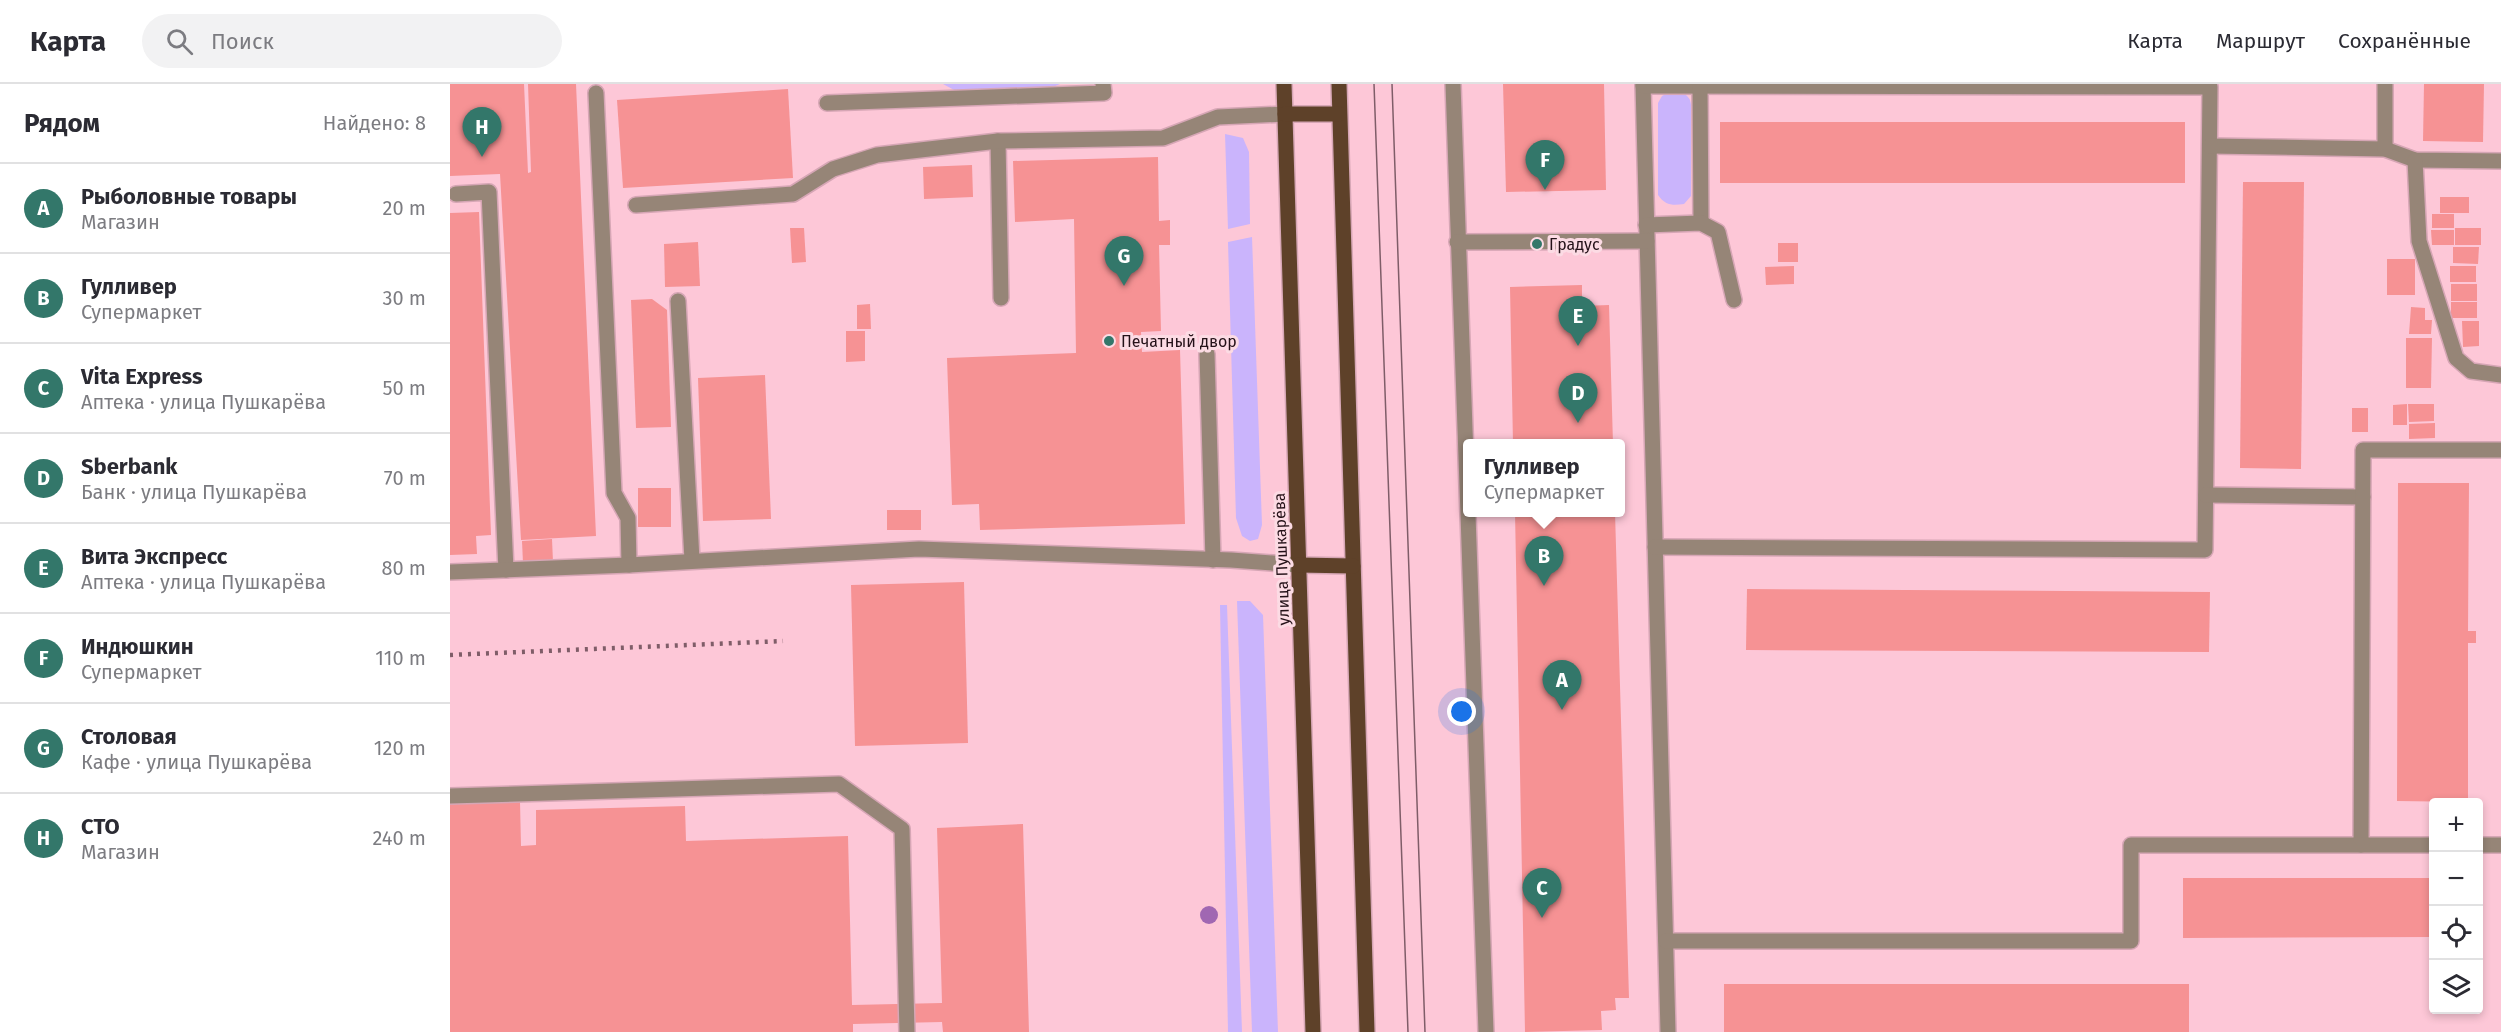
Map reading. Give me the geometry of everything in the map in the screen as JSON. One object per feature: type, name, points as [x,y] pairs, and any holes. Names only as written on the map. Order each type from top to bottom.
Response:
[{"type":"main road","name":"улица Пушкарёва","points":[[1284,84],[1313,1032]]},
{"type":"main road","points":[[1339,84],[1367,1032]]},
{"type":"main road","points":[[1285,114],[1339,114]]},
{"type":"main road","points":[[1299,565],[1353,566]]},
{"type":"street","points":[[827,103],[1104,93],[1103,84]]},
{"type":"street","points":[[1453,84],[1464,439]]},
{"type":"street","points":[[2385,84],[2385,149]]},
{"type":"street","points":[[1655,547],[2205,550],[2210,87],[1643,85],[1646,225],[1668,1032]]},
{"type":"street","points":[[1700,86],[1701,223]]},
{"type":"street","points":[[596,93],[614,493],[628,518],[629,565]]},
{"type":"street","points":[[636,205],[794,194],[833,169],[877,155],[998,141],[1163,138],[1218,117],[1285,114]]},
{"type":"street","points":[[998,141],[1001,298]]},
{"type":"street","points":[[2210,146],[2385,149],[2415,160],[2501,161]]},
{"type":"street","points":[[2415,160],[2419,241],[2456,358],[2471,371],[2501,375]]},
{"type":"street","points":[[456,194],[489,192],[506,570]]},
{"type":"street","points":[[1646,225],[1701,223],[1718,232],[1734,300]]},
{"type":"street","points":[[1457,243],[1647,241]]},
{"type":"street","points":[[678,301],[692,560]]},
{"type":"street","points":[[1207,354],[1213,560]]},
{"type":"street","points":[[2361,845],[2363,450],[2501,450]]},
{"type":"street","points":[[2205,495],[2363,497]]},
{"type":"street","points":[[1467,517],[1486,1032]]},
{"type":"street","points":[[450,572],[920,549],[1299,565]]},
{"type":"street","points":[[450,796],[839,784],[902,829],[907,1032]]},
{"type":"street","points":[[1666,941],[2131,941],[2131,845],[2429,845]]},
{"type":"street","points":[[2483,845],[2501,845]]},
{"type":"shaded area","points":[[943,84],[1060,84],[1053,87],[956,91]]},
{"type":"shaded area","points":[[1670,92],[1687,96],[1691,105],[1691,196],[1680,205],[1666,203],[1658,195],[1658,103],[1662,96]]},
{"type":"shaded area","points":[[1225,134],[1243,138],[1249,152],[1250,224],[1228,229]]},
{"type":"shaded area","points":[[1252,237],[1262,525],[1258,539],[1250,541],[1242,536],[1236,518],[1228,242]]},
{"type":"shaded area","points":[[1237,601],[1250,601],[1263,615],[1278,1032],[1252,1032]]},
{"type":"shaded area","points":[[1220,605],[1227,605],[1242,1032],[1228,1032]]},
{"type":"building","points":[[450,84],[524,84],[528,173],[531,172],[528,84],[576,84],[596,536],[521,540],[500,174],[450,176]]},
{"type":"building","points":[[1503,84],[1604,84],[1606,190],[1506,192]]},
{"type":"building","points":[[2424,84],[2484,84],[2483,142],[2423,141]]},
{"type":"building","points":[[788,89],[793,178],[623,188],[617,100]]},
{"type":"building","points":[[1720,122],[2185,122],[2185,183],[1720,183]]},
{"type":"building","name":"Печатный двор","points":[[1158,157],[1159,221],[1170,220],[1170,245],[1159,245],[1161,331],[1141,332],[1142,352],[1180,350],[1185,524],[980,530],[979,504],[952,505],[947,358],[1076,353],[1074,219],[1015,222],[1013,161]]},
{"type":"building","points":[[972,165],[973,197],[924,199],[923,167]]},
{"type":"building","points":[[2243,182],[2304,182],[2301,469],[2240,468]]},
{"type":"building","points":[[2440,197],[2469,197],[2469,213],[2440,213]]},
{"type":"building","points":[[479,212],[491,535],[476,536],[477,554],[450,555],[450,213]]},
{"type":"building","points":[[2432,214],[2454,214],[2454,228],[2432,228]]},
{"type":"building","points":[[790,228],[804,228],[806,262],[792,263]]},
{"type":"building","points":[[2455,228],[2481,228],[2481,245],[2455,245]]},
{"type":"building","points":[[2431,230],[2454,230],[2454,245],[2432,245]]},
{"type":"building","points":[[698,242],[700,286],[665,287],[664,244]]},
{"type":"building","points":[[1778,243],[1798,243],[1798,262],[1778,262]]},
{"type":"building","points":[[2453,247],[2479,247],[2478,264],[2453,263]]},
{"type":"building","points":[[2387,259],[2415,259],[2415,295],[2387,295]]},
{"type":"building","points":[[1794,266],[1794,284],[1766,285],[1765,267]]},
{"type":"building","points":[[2450,266],[2476,266],[2476,282],[2450,282]]},
{"type":"building","points":[[2451,284],[2477,284],[2477,301],[2451,301]]},
{"type":"building","points":[[1582,285],[1582,306],[1609,305],[1613,439],[1513,439],[1510,287]]},
{"type":"building","points":[[652,299],[667,310],[671,427],[636,428],[631,300]]},
{"type":"building","points":[[2451,302],[2477,302],[2477,318],[2451,318]]},
{"type":"building","points":[[870,304],[871,329],[857,329],[857,305]]},
{"type":"building","points":[[2411,307],[2425,308],[2425,320],[2432,320],[2431,334],[2409,334]]},
{"type":"building","points":[[2462,321],[2479,321],[2479,346],[2463,347]]},
{"type":"building","points":[[846,331],[865,331],[865,361],[846,362]]},
{"type":"building","points":[[2406,338],[2432,338],[2431,388],[2406,388]]},
{"type":"building","points":[[765,375],[771,519],[703,521],[698,378]]},
{"type":"building","points":[[2407,404],[2407,425],[2393,425],[2393,405]]},
{"type":"building","points":[[2408,404],[2434,404],[2434,421],[2409,422]]},
{"type":"building","points":[[2352,408],[2368,408],[2368,432],[2352,432]]},
{"type":"building","points":[[2435,423],[2435,438],[2409,439],[2409,424]]},
{"type":"building","points":[[2398,483],[2469,483],[2468,631],[2476,631],[2476,643],[2468,643],[2468,798],[2429,798],[2429,801],[2397,801]]},
{"type":"building","points":[[638,488],[671,488],[671,527],[638,527]]},
{"type":"building","points":[[887,510],[921,510],[921,530],[887,530]]},
{"type":"building","points":[[1515,517],[1615,517],[1629,998],[1615,998],[1616,1010],[1601,1011],[1602,1030],[1525,1032]]},
{"type":"building","points":[[552,539],[553,562],[523,563],[522,541]]},
{"type":"building","points":[[964,582],[968,743],[855,746],[851,585]]},
{"type":"building","points":[[1747,589],[2210,592],[2209,652],[1746,650]]},
{"type":"building","points":[[520,802],[521,846],[536,845],[536,810],[685,806],[686,841],[848,836],[852,1005],[942,1003],[937,828],[1023,824],[1029,1032],[943,1032],[942,1022],[853,1024],[853,1032],[450,1032],[450,804]]},
{"type":"building","points":[[2183,878],[2429,878],[2429,937],[2183,938]]},
{"type":"building","points":[[1724,984],[2189,984],[2189,1032],[1724,1032]]},
{"type":"tram line","points":[[1374,84],[1408,1032]]},
{"type":"tram line","points":[[1392,84],[1425,1032]]},
{"type":"railway","points":[[450,655],[783,641]]},
{"type":"place","name":"СТО","points":[[482,157]]},
{"type":"place","name":"Индюшкин","points":[[1545,190]]},
{"type":"place","name":"Градус","points":[[1537,244]]},
{"type":"place","name":"Столовая","points":[[1124,286]]},
{"type":"place","name":"Печатный двор","points":[[1109,341]]},
{"type":"place","name":"Вита Экспресс","points":[[1578,346]]},
{"type":"place","name":"Sberbank","points":[[1578,423]]},
{"type":"place","name":"Гулливер","points":[[1544,586]]},
{"type":"place","name":"Рыболовные товары","points":[[1562,710]]},
{"type":"place","name":"Vita Express","points":[[1542,918]]}]
